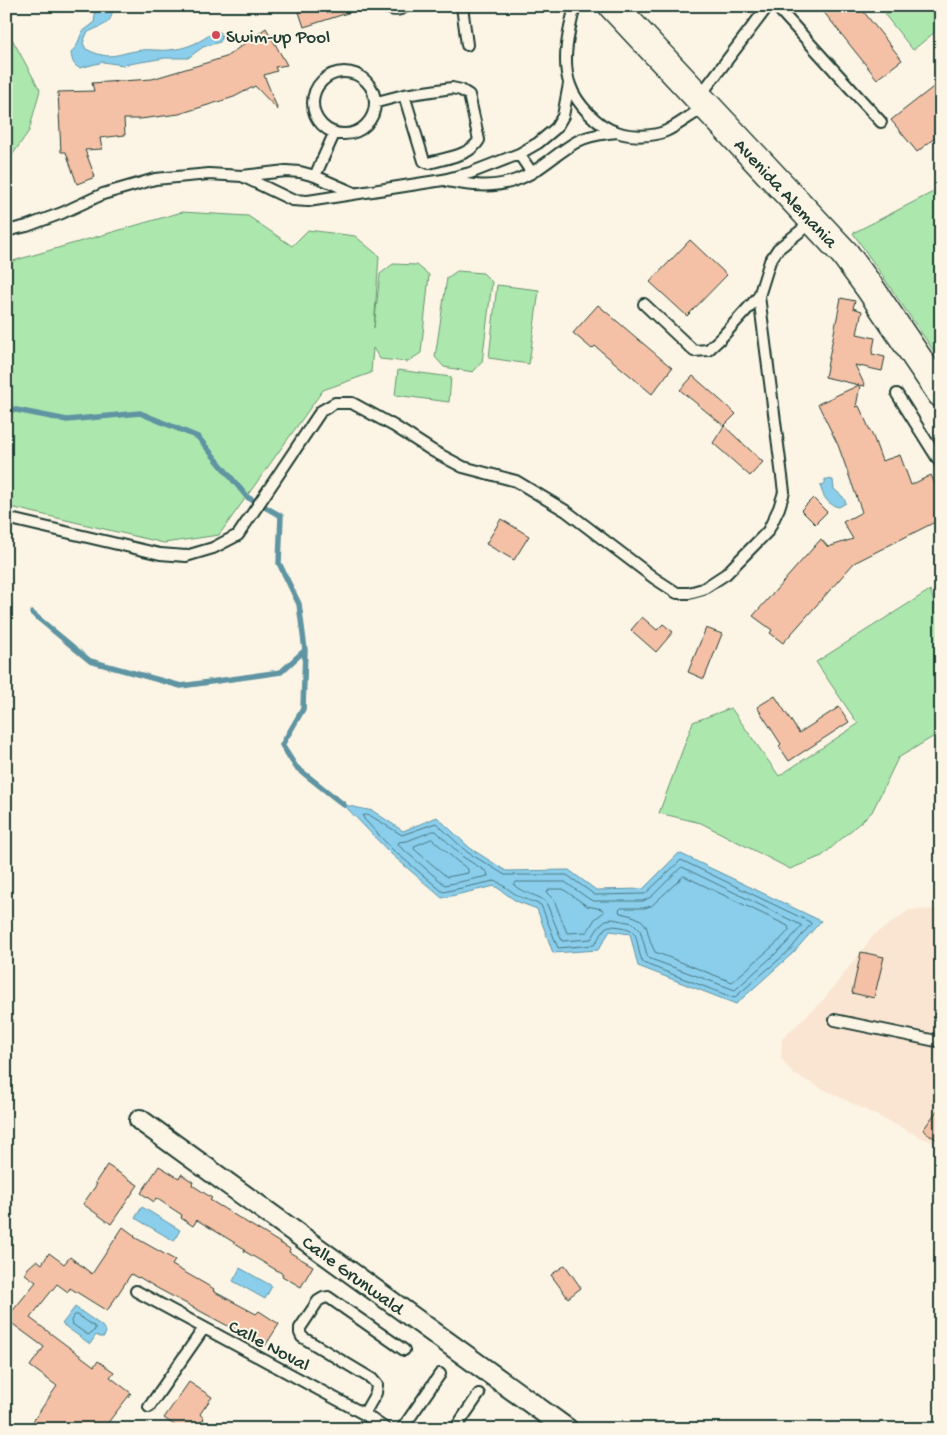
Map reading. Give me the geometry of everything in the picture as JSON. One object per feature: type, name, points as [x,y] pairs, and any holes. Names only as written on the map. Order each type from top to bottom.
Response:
[{"type":"street","name":"Avenida Alemania","points":[[613,6],[845,254],[941,393]]},
{"type":"street","name":"Calle Grunwald","points":[[140,1120],[567,1429]]},
{"type":"lane","points":[[386,6],[396,10],[406,6]]},
{"type":"lane","points":[[462,6],[467,45]]},
{"type":"lane","points":[[242,176],[292,200],[308,201],[443,180],[470,173],[518,154],[538,143],[556,128],[563,116],[569,84],[566,60],[568,37],[575,6]]},
{"type":"lane","points":[[443,180],[468,185],[494,185],[515,181],[532,173],[580,140],[616,132],[646,135],[665,131],[702,102],[768,6]]},
{"type":"lane","points":[[776,6],[881,122]]},
{"type":"lane","points":[[354,72],[370,84],[377,102],[371,121],[355,134],[334,134],[318,122],[312,103],[318,84],[334,73],[354,72]]},
{"type":"lane","points":[[569,84],[578,102],[591,116],[616,132]]},
{"type":"lane","points":[[377,102],[404,95],[452,88],[461,90],[469,95],[479,140],[470,151],[429,163],[424,161],[404,95]]},
{"type":"lane","points":[[315,176],[334,134]]},
{"type":"lane","points":[[518,154],[532,173]]},
{"type":"lane","points":[[6,231],[27,226],[62,213],[103,194],[155,179],[209,174],[242,176],[286,171],[300,172],[315,176],[355,194]]},
{"type":"lane","points":[[644,304],[694,351],[708,350],[759,296],[770,261],[778,249],[814,220]]},
{"type":"lane","points":[[6,518],[160,554],[186,556],[212,548],[238,535],[321,411],[335,403],[352,403],[463,467],[516,481],[566,511],[654,578],[677,593],[689,593],[703,589],[726,574],[768,531],[784,492],[759,296]]},
{"type":"lane","points":[[897,394],[941,464]]},
{"type":"lane","points":[[835,1020],[941,1042]]},
{"type":"lane","name":"Calle Noval","points":[[136,1291],[364,1414],[386,1429]]},
{"type":"lane","points":[[364,1414],[376,1394],[377,1385],[372,1379],[302,1337],[300,1328],[318,1301],[328,1297],[404,1350]]},
{"type":"lane","points":[[149,1407],[204,1328]]},
{"type":"lane","points":[[402,1429],[440,1374]]},
{"type":"lane","points":[[454,1429],[479,1394]]},
{"type":"shaded area","points":[[941,909],[941,1145],[922,1138],[793,1074],[781,1058],[782,1039],[824,999],[874,935],[909,910]]},
{"type":"green space","points":[[896,6],[941,6],[941,27],[913,50],[885,15]]},
{"type":"green space","points":[[6,28],[40,90],[29,131],[6,164]]},
{"type":"green space","points":[[941,188],[941,359],[940,360],[853,233]]},
{"type":"green space","points":[[182,212],[248,216],[292,246],[308,230],[355,236],[379,256],[374,328],[380,274],[393,264],[417,265],[429,275],[421,353],[407,362],[380,359],[373,348],[371,373],[323,390],[219,535],[164,543],[6,506],[6,263]]},
{"type":"green space","points":[[457,271],[483,273],[492,282],[482,362],[473,372],[444,367],[435,357],[447,278]]},
{"type":"green space","points":[[497,285],[539,290],[529,364],[489,358]]},
{"type":"green space","points":[[398,370],[451,377],[449,402],[395,395]]},
{"type":"green space","points":[[930,590],[941,622],[941,732],[898,758],[872,812],[822,856],[790,869],[701,823],[659,813],[693,722],[731,708],[779,776],[858,724],[816,662]]},
{"type":"water","name":"Swim-up Pool","points":[[92,6],[112,6],[111,18],[105,24],[87,33],[83,43],[86,49],[102,55],[114,56],[142,50],[181,48],[199,42],[214,31],[220,32],[222,37],[220,42],[203,47],[188,58],[165,58],[123,65],[103,62],[80,68],[74,64],[71,53],[77,45],[82,32],[94,23],[95,14]]},
{"type":"water","points":[[825,479],[833,480],[834,489],[843,497],[846,503],[839,507],[831,504],[826,499],[820,485],[825,484]]},
{"type":"water","points":[[344,805],[373,811],[403,831],[437,817],[470,848],[506,871],[569,870],[596,890],[643,889],[679,853],[821,921],[793,953],[736,1004],[638,966],[630,934],[610,931],[598,950],[553,953],[537,909],[516,901],[495,886],[442,898],[390,853]]},
{"type":"water","points":[[142,1207],[180,1230],[174,1241],[135,1218]]},
{"type":"water","points":[[240,1268],[272,1286],[265,1299],[233,1281]]},
{"type":"water","points":[[75,1307],[102,1326],[106,1332],[104,1337],[96,1335],[90,1344],[62,1324]]},
{"type":"building","points":[[297,6],[360,6],[360,9],[304,27]]},
{"type":"building","points":[[819,6],[859,6],[902,60],[877,79]]},
{"type":"building","points":[[266,28],[287,65],[275,67],[277,71],[264,75],[278,110],[255,86],[234,97],[179,114],[124,119],[125,135],[100,138],[102,149],[85,150],[95,177],[77,184],[66,152],[61,152],[58,92],[94,91],[92,83],[152,79],[226,57]]},
{"type":"building","points":[[941,81],[941,133],[917,152],[891,120]]},
{"type":"building","points":[[690,240],[727,275],[687,316],[650,282]]},
{"type":"building","points":[[841,298],[855,301],[853,308],[862,311],[857,334],[875,338],[872,354],[885,357],[882,371],[855,365],[865,386],[860,385],[856,407],[859,406],[882,461],[900,455],[911,485],[931,475],[941,497],[941,519],[854,563],[783,643],[770,633],[772,630],[753,616],[821,539],[828,547],[853,539],[843,522],[862,512],[838,445],[818,404],[859,385],[825,377]]},
{"type":"building","points":[[598,305],[672,368],[652,394],[595,346],[592,349],[573,333]]},
{"type":"building","points":[[693,376],[736,414],[724,426],[680,390]]},
{"type":"building","points":[[724,426],[763,462],[750,476],[713,443]]},
{"type":"building","points":[[813,498],[827,512],[815,524],[801,510]]},
{"type":"building","points":[[501,519],[529,536],[514,560],[486,544]]},
{"type":"building","points":[[642,617],[657,630],[663,624],[673,632],[656,652],[631,630]]},
{"type":"building","points":[[706,628],[722,634],[704,679],[688,672]]},
{"type":"building","points":[[775,696],[799,733],[839,707],[849,722],[789,761],[779,746],[781,744],[757,707]]},
{"type":"building","points":[[861,952],[884,957],[874,998],[852,993]]},
{"type":"building","points":[[941,1105],[941,1143],[923,1130]]},
{"type":"building","points":[[107,1165],[138,1185],[111,1224],[83,1204]]},
{"type":"building","points":[[159,1166],[179,1178],[181,1174],[193,1182],[192,1185],[212,1198],[210,1200],[290,1249],[289,1252],[313,1266],[301,1287],[244,1251],[245,1249],[197,1220],[193,1226],[181,1218],[182,1215],[156,1198],[154,1202],[141,1193]]},
{"type":"building","points":[[123,1227],[134,1237],[175,1260],[172,1265],[214,1289],[213,1291],[256,1314],[259,1311],[279,1324],[265,1346],[242,1331],[241,1333],[131,1274],[107,1311],[70,1288],[68,1292],[57,1284],[30,1318],[94,1366],[98,1361],[114,1372],[110,1377],[131,1393],[103,1429],[44,1429],[33,1421],[57,1386],[30,1366],[44,1347],[6,1319],[36,1282],[25,1274],[28,1268],[37,1260],[42,1264],[49,1253],[64,1264],[70,1257],[92,1274]]},
{"type":"building","points":[[565,1265],[581,1288],[568,1298],[551,1275]]},
{"type":"building","points":[[189,1382],[212,1397],[200,1414],[204,1419],[197,1429],[180,1429],[164,1418]]},
{"type":"waterway","points":[[6,408],[67,420],[140,413],[198,437],[247,497],[281,516],[279,563],[299,604],[305,650],[303,709],[282,745],[296,767],[344,805]]},
{"type":"waterway","points":[[32,613],[90,661],[181,686],[281,672],[305,650]]},
{"type":"place","name":"Swim-up Pool","points":[[216,35]]}]
